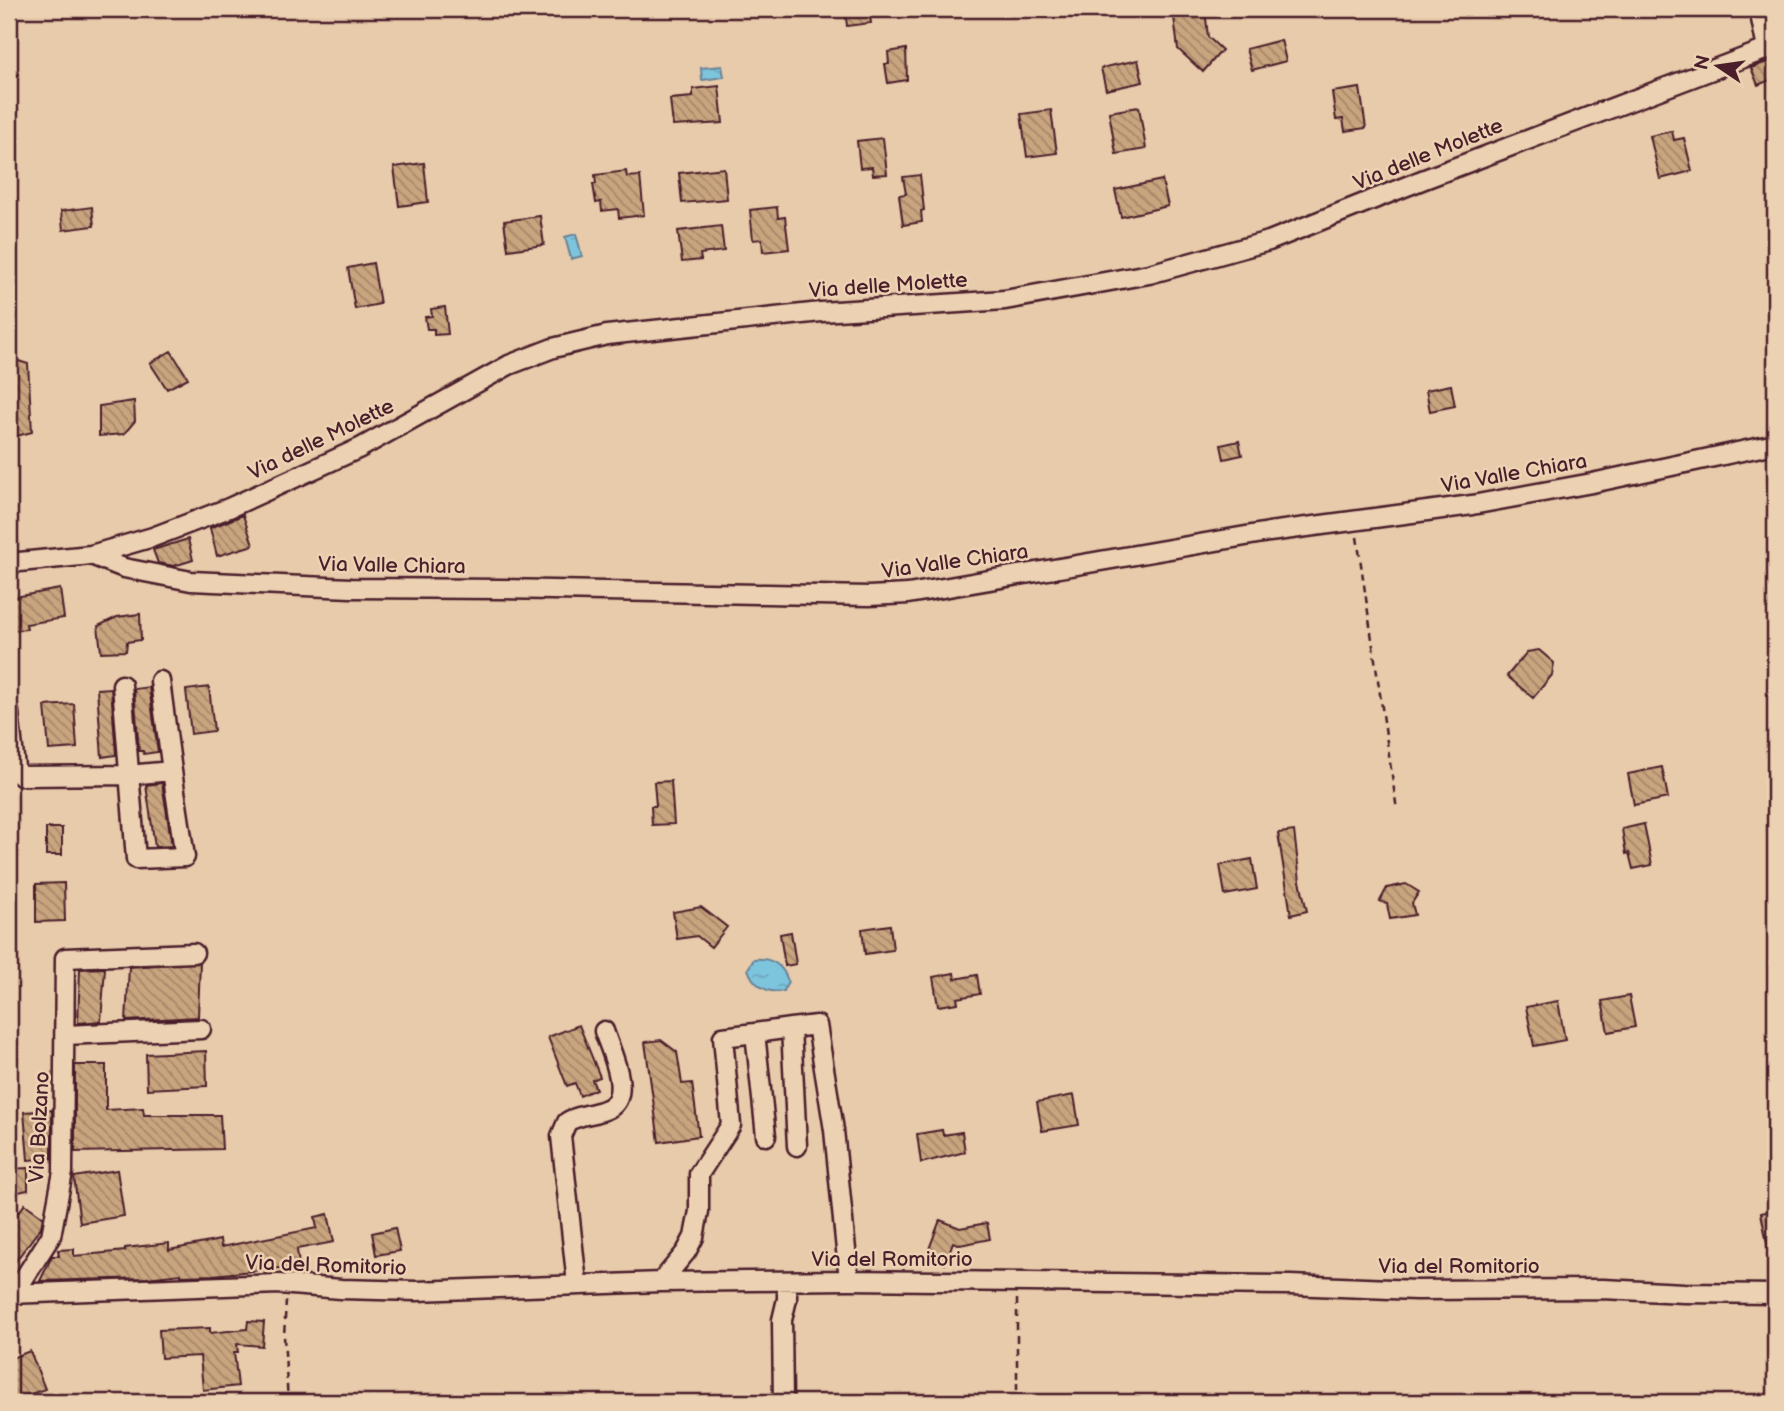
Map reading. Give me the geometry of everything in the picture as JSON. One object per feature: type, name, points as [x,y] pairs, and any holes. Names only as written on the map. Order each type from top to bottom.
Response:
[{"type":"street","points":[[1759,9],[1771,48]]},
{"type":"street","name":"Via delle Molette","points":[[9,563],[91,555],[153,537],[229,508],[360,448],[509,365],[552,348],[607,335],[704,323],[1005,300],[1149,274],[1236,252],[1303,229],[1422,180],[1771,48]]},
{"type":"street","name":"Via Valle Chiara","points":[[91,555],[133,570],[191,581],[351,588],[869,596],[926,592],[1269,532],[1472,505],[1775,444]]},
{"type":"street","points":[[122,685],[136,859],[185,857],[160,681]]},
{"type":"street","points":[[9,712],[18,774],[128,775],[172,771]]},
{"type":"street","name":"Via Bolzano","points":[[11,1294],[51,1237],[63,1172],[65,958],[194,953]]},
{"type":"street","points":[[661,1282],[683,1256],[694,1237],[698,1218],[699,1174],[731,1125],[723,1037],[817,1025],[834,1129],[849,1280]]},
{"type":"street","points":[[791,1028],[797,1146]]},
{"type":"street","points":[[65,1035],[201,1029]]},
{"type":"street","points":[[577,1284],[561,1136],[566,1122],[611,1107],[619,1097],[621,1086],[604,1031]]},
{"type":"street","points":[[755,1033],[766,1136]]},
{"type":"street","name":"Via del Romitorio","points":[[11,1294],[215,1285],[285,1284],[418,1291],[661,1282],[787,1290],[849,1280],[1290,1285],[1416,1290],[1603,1289],[1775,1294]]},
{"type":"street","points":[[783,1402],[782,1320],[787,1290]]},
{"type":"path","points":[[1355,520],[1397,810]]},
{"type":"path","points":[[1014,1282],[1018,1302],[1017,1402]]},
{"type":"path","points":[[285,1284],[288,1402]]},
{"type":"water","points":[[722,66],[724,77],[702,80],[701,68]]},
{"type":"water","points":[[576,234],[582,256],[571,259],[565,237]]},
{"type":"water","points":[[754,959],[766,959],[780,966],[788,981],[784,991],[766,990],[757,984],[748,969]]},
{"type":"building","points":[[845,9],[869,9],[871,23],[847,26]]},
{"type":"building","points":[[1173,9],[1205,9],[1208,37],[1222,50],[1203,72],[1178,49]]},
{"type":"building","points":[[1281,40],[1286,61],[1252,70],[1246,49]]},
{"type":"building","points":[[906,49],[907,80],[888,83],[885,64],[889,64],[888,52]]},
{"type":"building","points":[[1775,59],[1775,78],[1758,85],[1751,68]]},
{"type":"building","points":[[1138,60],[1143,82],[1106,90],[1101,68]]},
{"type":"building","points":[[719,86],[723,123],[673,126],[670,99],[693,97],[693,89]]},
{"type":"building","points":[[1360,88],[1366,128],[1345,131],[1343,119],[1336,120],[1332,92]]},
{"type":"building","points":[[1139,107],[1146,149],[1116,154],[1109,112]]},
{"type":"building","points":[[1051,110],[1057,153],[1027,157],[1021,114]]},
{"type":"building","points":[[1672,131],[1674,140],[1684,138],[1692,171],[1660,179],[1650,136]]},
{"type":"building","points":[[883,138],[887,174],[873,175],[872,167],[860,168],[857,141]]},
{"type":"building","points":[[424,163],[428,202],[399,206],[394,167]]},
{"type":"building","points":[[724,168],[727,199],[682,203],[679,173]]},
{"type":"building","points":[[626,171],[627,177],[640,176],[644,215],[619,218],[618,209],[602,211],[601,202],[596,203],[593,184],[596,184],[595,175]]},
{"type":"building","points":[[920,175],[924,210],[921,211],[922,222],[903,225],[899,195],[906,194],[903,177]]},
{"type":"building","points":[[1162,180],[1168,206],[1121,217],[1115,190]]},
{"type":"building","points":[[92,207],[94,226],[63,230],[61,211]]},
{"type":"building","points":[[777,207],[778,218],[785,217],[789,249],[763,252],[762,239],[753,240],[750,210]]},
{"type":"building","points":[[540,216],[544,245],[508,250],[504,221]]},
{"type":"building","points":[[721,226],[724,251],[700,254],[701,260],[682,262],[678,231]]},
{"type":"building","points":[[373,263],[380,304],[355,309],[348,268]]},
{"type":"building","points":[[445,307],[448,334],[434,335],[434,329],[427,329],[425,317],[432,316],[431,309]]},
{"type":"building","points":[[171,351],[188,378],[167,389],[150,363]]},
{"type":"building","points":[[9,358],[28,364],[32,432],[9,438]]},
{"type":"building","points":[[1451,385],[1455,406],[1430,411],[1426,390]]},
{"type":"building","points":[[134,401],[135,421],[124,434],[99,436],[99,406]]},
{"type":"building","points":[[1239,441],[1242,455],[1224,459],[1221,445]]},
{"type":"building","points":[[243,515],[253,545],[217,556],[210,528]]},
{"type":"building","points":[[188,539],[193,560],[174,566],[158,563],[153,550]]},
{"type":"building","points":[[60,589],[64,618],[26,624],[27,629],[11,631],[9,598]]},
{"type":"building","points":[[140,614],[141,640],[127,642],[126,651],[101,652],[98,626],[117,617]]},
{"type":"building","points":[[1539,650],[1554,663],[1552,675],[1533,698],[1507,676],[1527,652]]},
{"type":"building","points":[[149,687],[158,752],[144,754],[139,751],[134,689]]},
{"type":"building","points":[[209,687],[214,731],[191,734],[186,690]]},
{"type":"building","points":[[111,688],[116,755],[102,757],[97,689]]},
{"type":"building","points":[[74,704],[77,748],[49,750],[45,706]]},
{"type":"building","points":[[1662,767],[1668,798],[1634,805],[1628,774]]},
{"type":"building","points":[[671,781],[674,824],[652,825],[651,806],[656,806],[654,782]]},
{"type":"building","points":[[162,783],[172,846],[155,847],[146,785]]},
{"type":"building","points":[[1644,824],[1652,865],[1633,869],[1629,853],[1626,854],[1622,829]]},
{"type":"building","points":[[46,828],[62,828],[62,855],[46,855]]},
{"type":"building","points":[[1294,831],[1307,911],[1291,915],[1278,833]]},
{"type":"building","points":[[1252,859],[1257,889],[1225,895],[1220,865]]},
{"type":"building","points":[[64,883],[65,921],[36,922],[36,884]]},
{"type":"building","points":[[1406,884],[1419,892],[1412,903],[1415,915],[1390,919],[1387,904],[1380,901],[1387,888]]},
{"type":"building","points":[[701,907],[727,927],[711,947],[697,936],[677,939],[673,912]]},
{"type":"building","points":[[890,925],[893,950],[865,954],[862,929]]},
{"type":"building","points":[[791,932],[796,964],[785,966],[780,934]]},
{"type":"building","points":[[200,962],[198,1017],[126,1021],[129,967]]},
{"type":"building","points":[[105,968],[101,1021],[78,1023],[80,969]]},
{"type":"building","points":[[954,973],[955,979],[977,975],[980,994],[957,998],[958,1003],[938,1006],[933,977]]},
{"type":"building","points":[[1629,996],[1635,1027],[1608,1032],[1602,1001]]},
{"type":"building","points":[[1558,1001],[1565,1040],[1534,1046],[1526,1007]]},
{"type":"building","points":[[579,1025],[600,1077],[592,1080],[596,1089],[580,1096],[575,1083],[567,1086],[548,1037]]},
{"type":"building","points":[[661,1040],[677,1052],[682,1084],[692,1083],[699,1136],[659,1142],[645,1042]]},
{"type":"building","points":[[206,1051],[207,1086],[147,1089],[146,1054]]},
{"type":"building","points":[[75,1065],[106,1065],[106,1110],[143,1108],[144,1115],[220,1115],[222,1149],[75,1152]]},
{"type":"building","points":[[1074,1095],[1079,1125],[1042,1131],[1037,1102]]},
{"type":"building","points":[[52,1110],[52,1158],[28,1160],[24,1112]]},
{"type":"building","points":[[942,1130],[943,1135],[962,1132],[965,1152],[921,1163],[917,1134]]},
{"type":"building","points":[[28,1168],[28,1190],[9,1194],[9,1169]]},
{"type":"building","points":[[117,1170],[124,1216],[80,1223],[74,1177]]},
{"type":"building","points":[[25,1204],[43,1217],[41,1227],[9,1270],[9,1225]]},
{"type":"building","points":[[1775,1210],[1775,1253],[1769,1253],[1761,1213]]},
{"type":"building","points":[[328,1214],[334,1242],[297,1249],[299,1266],[213,1275],[181,1274],[146,1278],[40,1281],[52,1256],[59,1256],[58,1250],[74,1249],[74,1256],[169,1243],[169,1250],[220,1240],[221,1247],[317,1228],[315,1217]]},
{"type":"building","points":[[940,1220],[960,1228],[987,1223],[990,1239],[960,1245],[953,1242],[945,1264],[926,1257]]},
{"type":"building","points":[[395,1228],[400,1251],[376,1255],[372,1233]]},
{"type":"building","points":[[248,1321],[264,1322],[262,1346],[237,1344],[238,1352],[234,1352],[238,1386],[203,1390],[200,1356],[161,1358],[159,1330],[210,1328],[210,1333],[247,1329]]},
{"type":"building","points":[[30,1351],[45,1389],[9,1402],[9,1359]]}]
